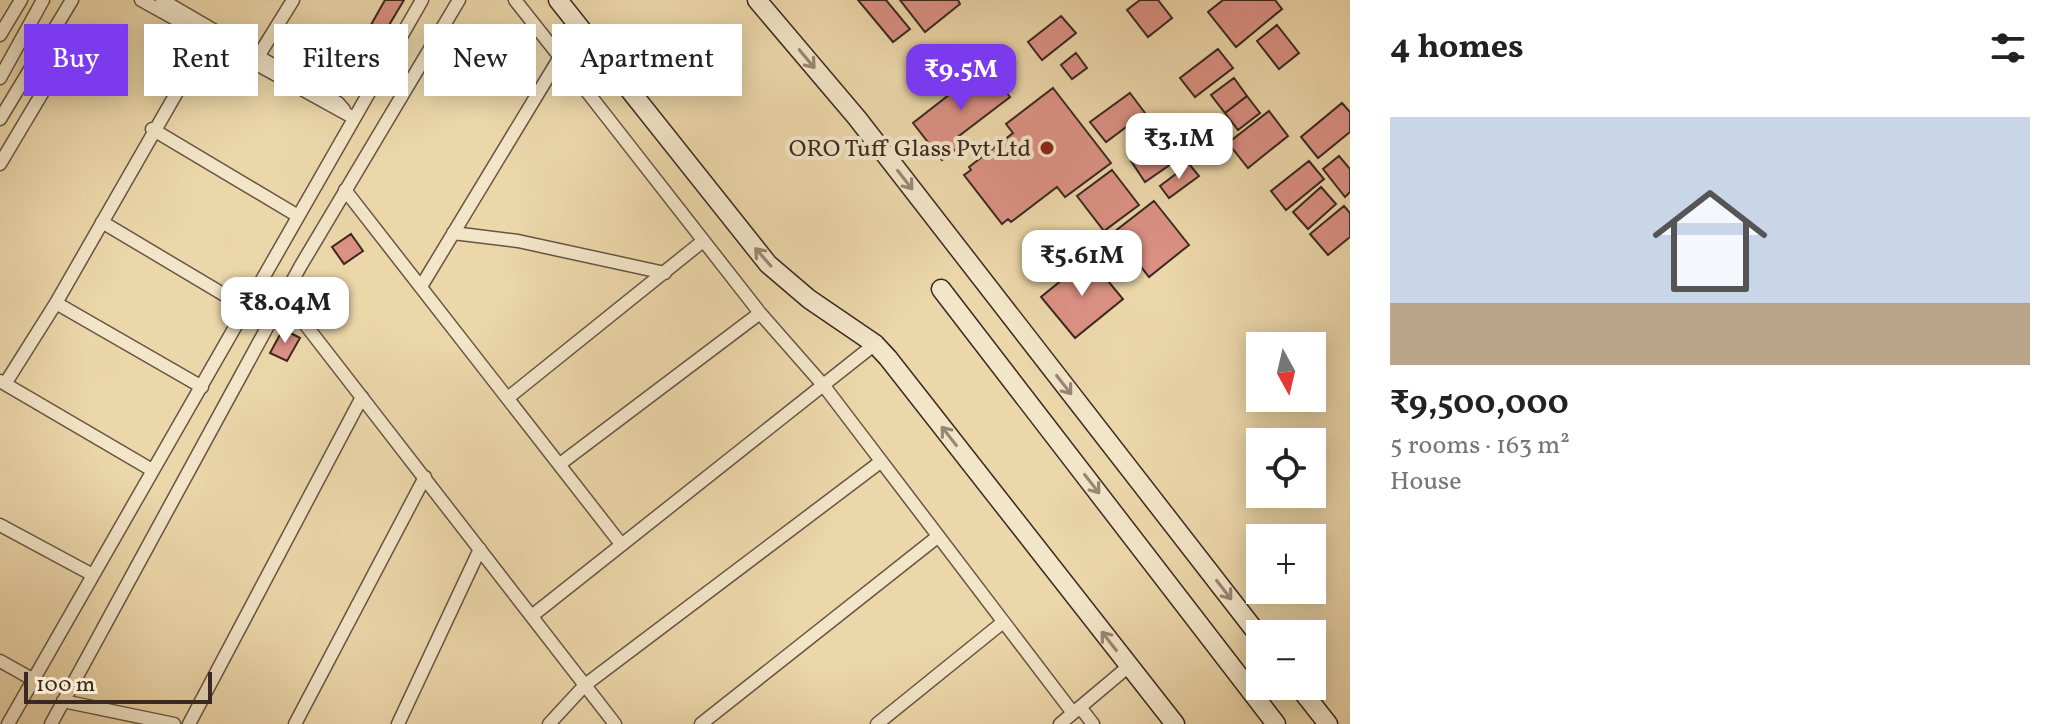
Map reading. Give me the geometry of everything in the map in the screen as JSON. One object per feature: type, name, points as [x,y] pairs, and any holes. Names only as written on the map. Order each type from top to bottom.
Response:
[{"type":"main road","points":[[558,0],[768,264],[809,299],[875,344],[1175,724]]},
{"type":"main road","points":[[757,0],[857,118],[1247,620]]},
{"type":"main road","points":[[941,289],[1276,724]]},
{"type":"main road","points":[[1309,700],[1328,724]]},
{"type":"street","points":[[0,35],[21,0]]},
{"type":"street","points":[[0,78],[43,0]]},
{"type":"street","points":[[57,24],[72,0]]},
{"type":"street","points":[[141,0],[183,24]]},
{"type":"street","points":[[162,0],[338,103],[350,116]]},
{"type":"street","points":[[259,55],[293,0]]},
{"type":"street","points":[[8,724],[91,574],[248,309],[350,116],[422,0]]},
{"type":"street","points":[[51,724],[284,297],[459,0]]},
{"type":"street","points":[[515,0],[552,47]]},
{"type":"street","points":[[258,67],[350,116]]},
{"type":"street","points":[[422,285],[552,70]]},
{"type":"street","points":[[0,119],[24,79]]},
{"type":"street","points":[[0,164],[40,96]]},
{"type":"street","points":[[152,470],[2,383],[56,303],[172,96]]},
{"type":"street","points":[[590,96],[760,313],[824,386],[1002,623],[1076,710],[1093,724]]},
{"type":"street","points":[[152,129],[298,216]]},
{"type":"street","points":[[345,190],[621,544]]},
{"type":"street","points":[[102,222],[248,309]]},
{"type":"street","points":[[453,233],[518,241],[665,273]]},
{"type":"street","points":[[509,397],[703,241]]},
{"type":"street","points":[[284,297],[615,724]]},
{"type":"street","points":[[56,303],[202,387]]},
{"type":"street","points":[[560,464],[760,313]]},
{"type":"street","points":[[533,615],[875,344]]},
{"type":"street","points":[[189,724],[362,397]]},
{"type":"street","points":[[549,724],[585,685],[879,463]]},
{"type":"street","points":[[295,724],[425,477]]},
{"type":"street","points":[[0,525],[91,574]]},
{"type":"street","points":[[701,724],[936,538]]},
{"type":"street","points":[[398,724],[480,549]]},
{"type":"street","points":[[877,724],[1002,623]]},
{"type":"street","points":[[0,661],[34,680]]},
{"type":"street","points":[[1060,724],[1129,666]]},
{"type":"street","points":[[63,701],[174,724]]},
{"type":"building","points":[[385,0],[404,0],[390,24],[371,24]]},
{"type":"building","points":[[858,0],[886,0],[910,29],[893,42]]},
{"type":"building","points":[[900,0],[958,0],[960,4],[925,32]]},
{"type":"building","points":[[1140,0],[1158,0],[1172,18],[1148,37],[1127,10]]},
{"type":"building","points":[[1223,0],[1275,0],[1282,9],[1236,47],[1208,12]]},
{"type":"building","points":[[1061,16],[1076,33],[1042,60],[1028,42]]},
{"type":"building","points":[[1277,25],[1299,53],[1279,69],[1257,41]]},
{"type":"building","points":[[1218,49],[1233,68],[1195,97],[1180,78]]},
{"type":"building","points":[[1076,53],[1087,68],[1072,79],[1061,65]]},
{"type":"building","points":[[986,66],[1010,97],[959,136],[964,143],[942,160],[913,123]]},
{"type":"building","points":[[1234,78],[1247,96],[1225,113],[1211,95]]},
{"type":"building","name":"ORO Tuff Glass Pvt Ltd","points":[[1053,88],[1111,163],[1065,197],[1057,187],[1011,222],[1008,219],[1002,224],[964,175],[971,170],[969,167],[1013,133],[1006,124]]},
{"type":"building","points":[[1130,93],[1145,113],[1106,142],[1090,122]]},
{"type":"building","points":[[1247,96],[1260,113],[1238,130],[1225,113]]},
{"type":"building","points":[[1342,103],[1350,112],[1350,132],[1318,158],[1301,137]]},
{"type":"building","points":[[1269,111],[1288,136],[1248,168],[1228,143]]},
{"type":"building","points":[[1169,135],[1184,155],[1145,182],[1131,161]]},
{"type":"building","points":[[1339,156],[1350,169],[1350,192],[1345,197],[1323,169]]},
{"type":"building","points":[[1309,161],[1324,179],[1286,210],[1271,191]]},
{"type":"building","points":[[1189,164],[1199,176],[1169,198],[1160,186]]},
{"type":"building","points":[[1112,170],[1139,205],[1104,231],[1077,196]]},
{"type":"building","points":[[1321,187],[1336,204],[1308,229],[1293,212]]},
{"type":"building","points":[[1154,201],[1189,245],[1149,277],[1114,232]]},
{"type":"building","points":[[1344,206],[1350,213],[1350,237],[1328,255],[1310,234]]},
{"type":"building","points":[[351,234],[363,251],[344,264],[332,247]]},
{"type":"building","points":[[1089,258],[1123,299],[1075,338],[1041,297]]},
{"type":"building","points":[[283,329],[300,338],[287,361],[270,353]]},
{"type":"place","name":"ORO Tuff Glass Pvt Ltd","points":[[1047,148]]}]
